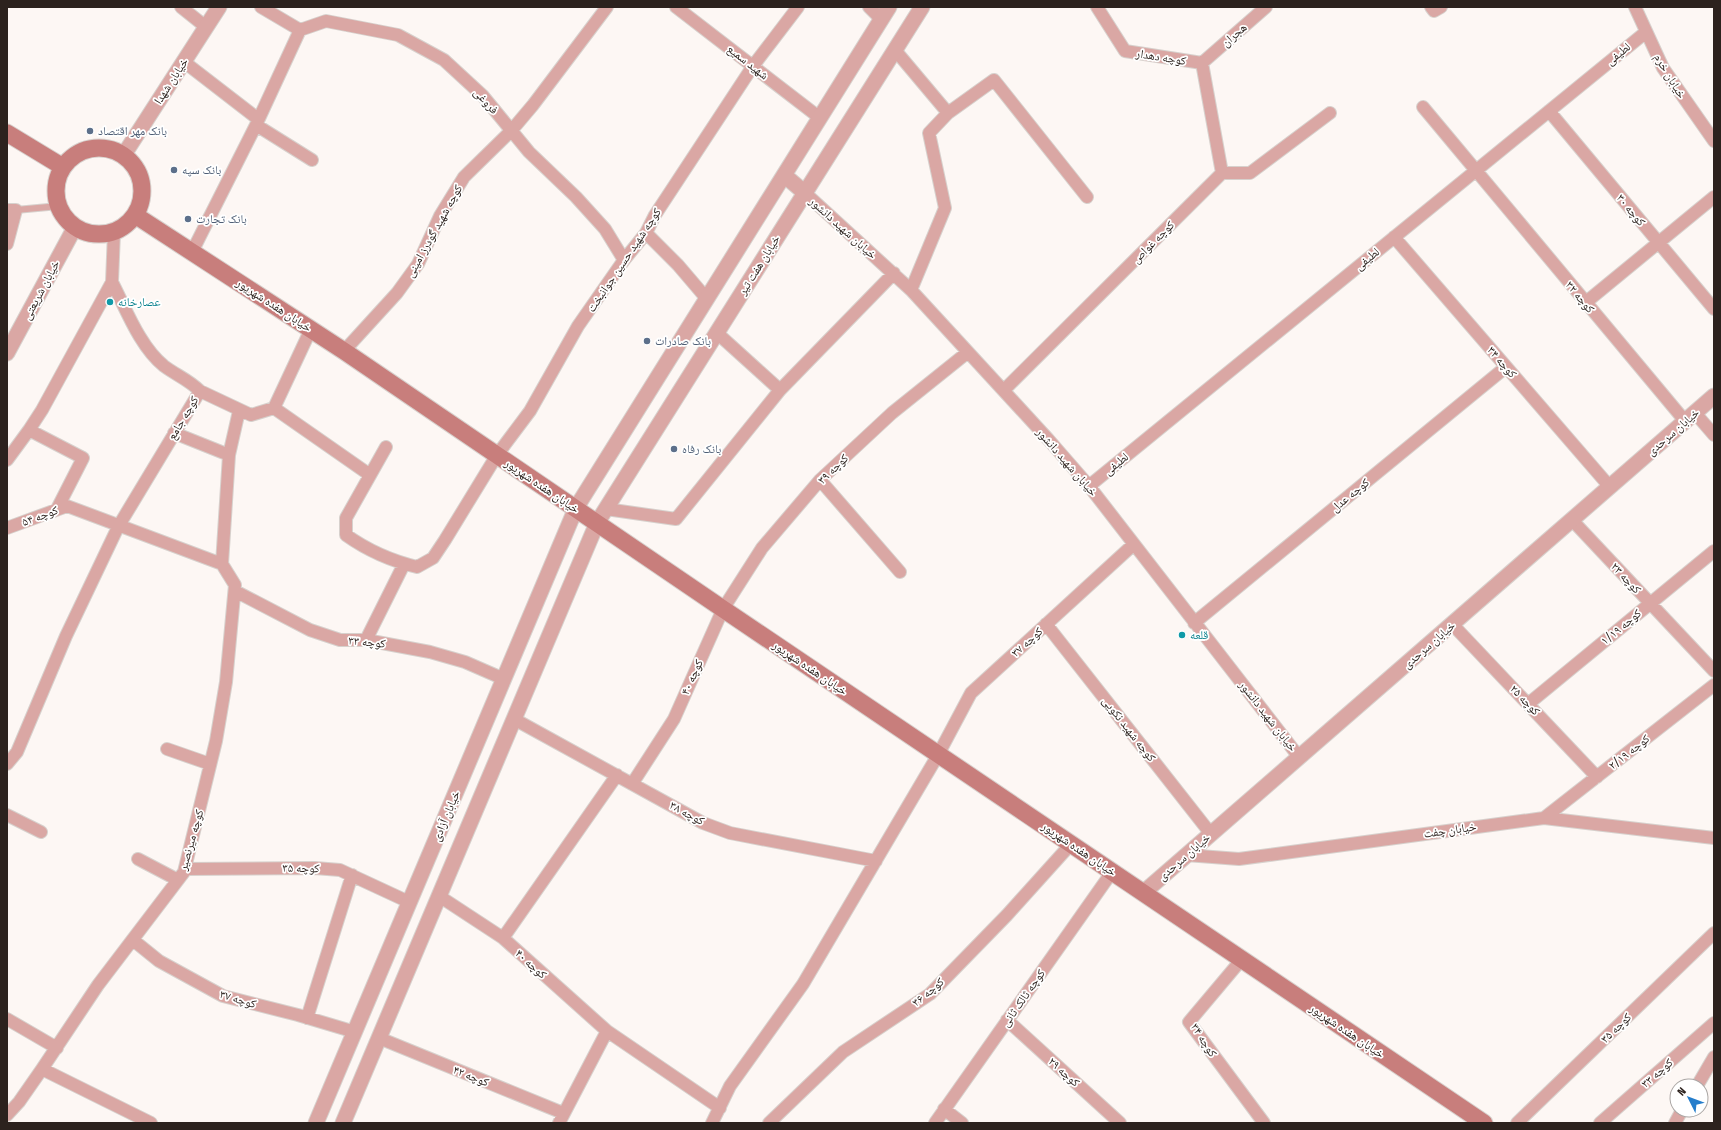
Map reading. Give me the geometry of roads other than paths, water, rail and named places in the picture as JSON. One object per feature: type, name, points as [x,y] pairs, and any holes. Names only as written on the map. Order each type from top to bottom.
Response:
[{"type":"main road","points":[[7,133],[63,167]]},
{"type":"main road","points":[[97,148],[111,150],[123,156],[133,165],[139,176],[142,190],[140,203],[135,215],[125,225],[114,232],[100,234],[87,233],[75,227],[65,218],[59,206],[57,186],[63,167],[78,154],[97,148]]},
{"type":"main road","name":"خیابان هفده شهریور","points":[[135,215],[311,329],[576,508],[602,516],[723,609],[1484,1123]]},
{"type":"street","points":[[181,7],[206,27]]},
{"type":"street","name":"خیابان شهدا","points":[[123,156],[219,7]]},
{"type":"street","points":[[192,252],[257,122],[300,30],[261,7]]},
{"type":"street","name":"کوچه شهید گودرز امینی","points":[[344,351],[397,293],[418,264],[440,216],[464,177],[511,131],[568,61],[607,7]]},
{"type":"street","name":"شهید سمیع","points":[[676,7],[820,118]]},
{"type":"street","name":"کوچه شهید حسین جوانبخت","points":[[404,564],[417,568],[432,558],[469,504],[497,455],[530,410],[578,326],[624,260],[646,233],[655,215],[753,66],[798,7]]},
{"type":"street","points":[[576,508],[885,13],[869,7]]},
{"type":"street","name":"خیابان هفت تیر","points":[[602,516],[922,7]]},
{"type":"street","name":"کوچه دهدار","points":[[1097,7],[1125,51],[1202,63]]},
{"type":"street","name":"هجران","points":[[1202,63],[1266,7]]},
{"type":"street","points":[[1431,7],[1434,11],[1441,7]]},
{"type":"street","name":"خیابان خرم","points":[[1635,7],[1663,68],[1714,141]]},
{"type":"street","name":"فروغی","points":[[300,30],[326,21],[398,35],[444,60],[483,96],[529,152],[576,197],[605,229],[624,260]]},
{"type":"street","name":"لطیفی","points":[[1089,486],[1646,32]]},
{"type":"street","points":[[895,50],[948,113]]},
{"type":"street","points":[[183,61],[257,122],[312,160]]},
{"type":"street","points":[[1202,63],[1222,173],[1250,173],[1330,113]]},
{"type":"street","points":[[911,290],[945,208],[929,133],[948,113],[994,80],[1087,197]]},
{"type":"street","name":"کوچه ۳۲","points":[[1423,107],[1586,303],[1690,417],[1714,435]]},
{"type":"street","name":"کوچه ۳۰","points":[[1549,111],[1714,310]]},
{"type":"street","name":"کوچه غواص","points":[[1004,390],[1222,173]]},
{"type":"street","points":[[784,175],[805,193]]},
{"type":"street","name":"خیابان شهید دانشور","points":[[805,193],[911,290],[1004,390],[1089,486],[1299,757]]},
{"type":"street","points":[[1586,303],[1714,197]]},
{"type":"street","points":[[7,244],[12,210]]},
{"type":"street","name":"خیابان شریعتی","points":[[7,353],[75,227]]},
{"type":"street","points":[[8,458],[29,430],[112,282],[114,232]]},
{"type":"street","points":[[646,233],[678,265],[707,299]]},
{"type":"street","name":"کوچه ۳۴","points":[[1394,237],[1610,487]]},
{"type":"street","points":[[602,516],[676,519],[780,390],[894,273]]},
{"type":"street","name":"کوچه جامع","points":[[7,764],[17,752],[66,636],[118,527],[200,391],[190,382],[163,366],[140,338],[112,282]]},
{"type":"street","points":[[200,391],[252,416],[274,408],[311,329]]},
{"type":"street","points":[[717,333],[780,390]]},
{"type":"street","name":"کوچه ۳۹","points":[[723,609],[762,548],[820,480],[892,413],[968,352]]},
{"type":"street","name":"کوچه عدل","points":[[1194,623],[1506,367]]},
{"type":"street","name":"خیابان سرحدی","points":[[1143,893],[1714,396]]},
{"type":"street","points":[[274,408],[370,475]]},
{"type":"street","points":[[222,564],[229,455],[239,411]]},
{"type":"street","points":[[29,430],[83,458],[57,509]]},
{"type":"street","points":[[174,433],[229,455]]},
{"type":"street","points":[[618,440],[641,454]]},
{"type":"street","points":[[366,640],[404,564],[362,546],[346,535],[346,518],[386,447]]},
{"type":"street","points":[[820,480],[900,572]]},
{"type":"street","name":"کوچه ۵۴","points":[[7,528],[67,506],[118,527],[222,564]]},
{"type":"street","name":"خیابان آزادی","points":[[316,1123],[576,508]]},
{"type":"street","name":"خیابان آزادی","points":[[343,1123],[570,586],[602,516]]},
{"type":"street","name":"کوچه ۲۳","points":[[1572,520],[1714,671]]},
{"type":"street","name":"کوچه ۳۷","points":[[938,755],[971,693],[1134,544]]},
{"type":"street","name":"کوچه ۱/۱۹","points":[[1528,704],[1714,551]]},
{"type":"street","name":"کوچه میرنصیر","points":[[7,1115],[19,1102],[57,1048],[98,985],[185,869],[210,764],[226,682],[235,585],[222,564]]},
{"type":"street","points":[[547,577],[570,586]]},
{"type":"street","name":"کوچه ۳۳","points":[[235,591],[310,630],[340,640],[366,640],[430,652],[465,662],[504,679]]},
{"type":"street","name":"کوچه ۴۰","points":[[632,784],[674,719],[723,609]]},
{"type":"street","name":"کوچه شهید نکویی","points":[[1046,624],[1211,834]]},
{"type":"street","name":"کوچه ۲۵","points":[[1452,624],[1597,776]]},
{"type":"street","name":"کوچه ۲/۱۹","points":[[1544,818],[1714,685]]},
{"type":"street","name":"کوچه ۳۸","points":[[514,719],[703,823],[730,833],[876,861]]},
{"type":"street","points":[[167,749],[210,764]]},
{"type":"street","points":[[712,1123],[730,1086],[803,984],[938,755]]},
{"type":"street","points":[[503,938],[617,775]]},
{"type":"street","points":[[7,815],[41,832]]},
{"type":"street","name":"خیابان چفت","points":[[1186,856],[1239,859],[1544,818],[1714,838]]},
{"type":"street","name":"کوچه ۳۶","points":[[769,1123],[843,1052],[930,994],[1007,915],[1071,844]]},
{"type":"street","points":[[138,859],[178,880]]},
{"type":"street","name":"کوچه ۳۵","points":[[185,869],[315,868],[340,870],[410,902]]},
{"type":"street","name":"کوچه ثالک ثانی","points":[[935,1123],[1112,872]]},
{"type":"street","points":[[307,1018],[352,875]]},
{"type":"street","name":"کوچه ۴۰","points":[[439,896],[503,938],[607,1031],[720,1108]]},
{"type":"street","name":"کوچه ۳۵","points":[[1517,1123],[1714,933]]},
{"type":"street","name":"کوچه ۳۷","points":[[133,940],[159,961],[223,996],[355,1032]]},
{"type":"street","points":[[392,944],[416,952]]},
{"type":"street","name":"کوچه ۳۴","points":[[1242,959],[1189,1022],[1261,1122]]},
{"type":"street","points":[[7,1019],[57,1048]]},
{"type":"street","name":"کوچه ۲۹","points":[[1007,1020],[1120,1123]]},
{"type":"street","name":"کوچه ۳۳","points":[[1600,1123],[1714,1023]]},
{"type":"street","points":[[561,1118],[607,1031]]},
{"type":"street","name":"کوچه ۴۲","points":[[379,1038],[561,1118]]},
{"type":"street","points":[[1702,1078],[1714,1057]]},
{"type":"street","points":[[42,1069],[151,1123]]},
{"type":"street","points":[[944,1109],[962,1123]]},
{"type":"lane","points":[[12,210],[59,206]]},
{"type":"place","name":"بانک مهر اقتصاد","points":[[90,131]]},
{"type":"place","name":"بانک سپه","points":[[174,170]]},
{"type":"place","name":"بانک تجارت","points":[[188,219]]},
{"type":"place","name":"عصارخانه","points":[[110,302]]},
{"type":"place","name":"بانک صادرات","points":[[647,341]]},
{"type":"place","name":"بانک رفاه","points":[[674,449]]},
{"type":"place","name":"قلعه","points":[[1182,635]]}]
